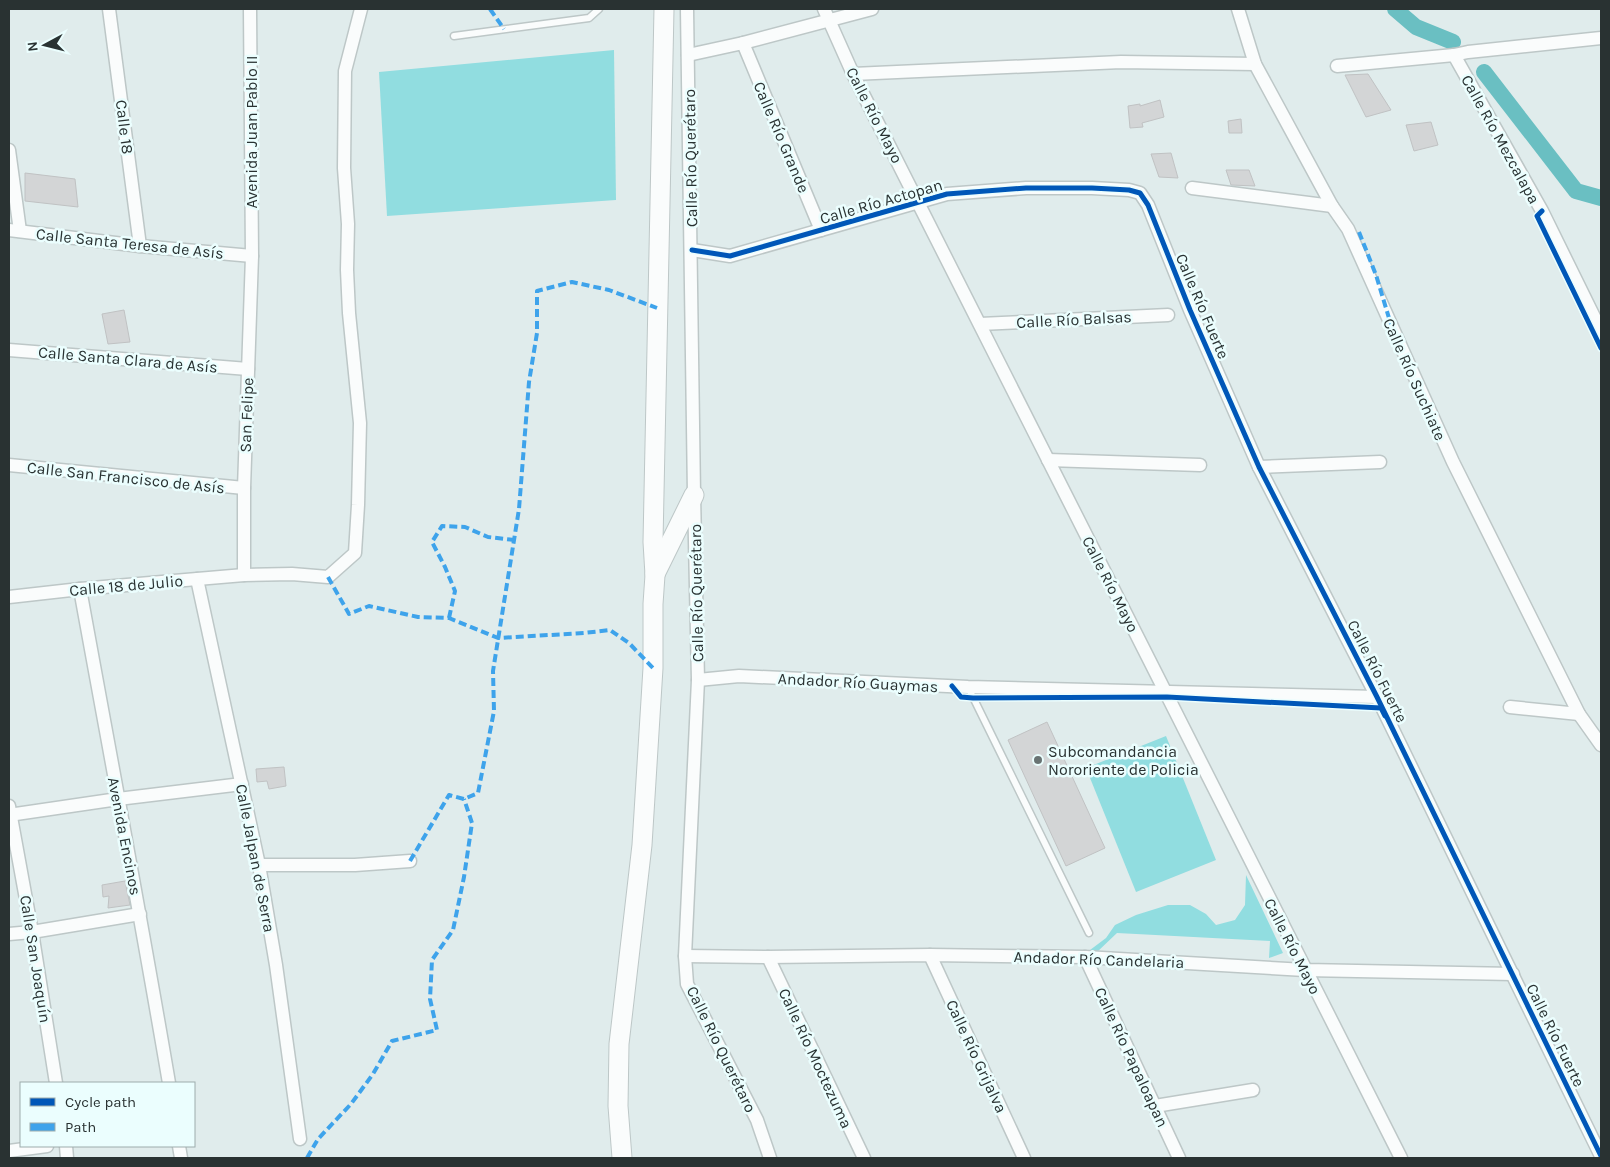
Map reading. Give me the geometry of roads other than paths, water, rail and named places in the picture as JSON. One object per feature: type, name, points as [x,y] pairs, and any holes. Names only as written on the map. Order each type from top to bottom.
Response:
[{"type":"main road","name":"Calle Río Querétaro","points":[[622,1158],[618,1106],[619,1044],[642,845],[653,668],[655,575],[653,534],[664,9]]},
{"type":"main road","points":[[655,575],[694,495]]},
{"type":"street","name":"Calle 18","points":[[109,9],[140,246]]},
{"type":"street","name":"Avenida Juan Pablo II","points":[[250,9],[252,256]]},
{"type":"street","name":"Calle 18 de Julio","points":[[9,597],[244,574],[292,574],[328,577],[355,554],[360,423],[349,312],[347,270],[348,224],[344,168],[345,71],[361,9]]},
{"type":"street","name":"Calle Río Querétaro","points":[[688,9],[698,680],[686,956],[688,984],[757,1120],[770,1158]]},
{"type":"street","points":[[688,54],[742,43],[826,14],[872,9]]},
{"type":"street","name":"Calle Río Suchiate","points":[[1238,9],[1255,64],[1332,206],[1348,229],[1453,462],[1579,714],[1601,745]]},
{"type":"street","name":"Calle Río Mayo","points":[[826,14],[853,74],[1401,1158]]},
{"type":"street","points":[[1337,66],[1601,38]]},
{"type":"street","name":"Calle Río Grande","points":[[742,43],[821,230]]},
{"type":"street","name":"Calle Río Mezcalapa","points":[[1454,55],[1542,211],[1601,331]]},
{"type":"street","points":[[853,74],[1121,62],[1255,64]]},
{"type":"street","points":[[9,150],[15,231]]},
{"type":"street","name":"Calle Río Actopan","points":[[692,250],[730,256],[947,194],[1026,188],[1092,188],[1129,190],[1140,193]]},
{"type":"street","points":[[1192,188],[1332,206]]},
{"type":"street","name":"Calle Río Fuerte","points":[[1140,193],[1148,206],[1190,310],[1260,467],[1377,697],[1601,1156]]},
{"type":"street","name":"Calle Santa Teresa de Asís","points":[[15,231],[140,246],[252,256]]},
{"type":"street","name":"San Felipe","points":[[244,574],[244,488],[252,256]]},
{"type":"street","name":"Calle Río Balsas","points":[[980,324],[1168,315]]},
{"type":"street","name":"Calle Santa Clara de Asís","points":[[9,350],[248,369]]},
{"type":"street","points":[[1048,460],[1200,465]]},
{"type":"street","points":[[1260,467],[1380,462]]},
{"type":"street","name":"Calle San Francisco de Asís","points":[[9,465],[244,488]]},
{"type":"street","name":"Calle Jalpan de Serra","points":[[197,579],[259,865],[276,965],[300,1139]]},
{"type":"street","name":"Avenida Encinos","points":[[80,589],[169,1082]]},
{"type":"street","name":"Andador Río Guaymas","points":[[698,680],[739,676],[968,687],[1377,697]]},
{"type":"street","points":[[1510,707],[1579,714]]},
{"type":"street","points":[[9,812],[242,784]]},
{"type":"street","name":"Calle San Joaquín","points":[[9,812],[32,932],[56,1082]]},
{"type":"street","points":[[259,865],[355,866],[410,861]]},
{"type":"street","points":[[9,934],[140,914]]},
{"type":"street","name":"Andador Río Candelaria","points":[[686,956],[930,955],[1085,957],[1305,970],[1513,974]]},
{"type":"street","name":"Calle Río Grijalva","points":[[930,955],[1024,1158]]},
{"type":"street","name":"Calle Río Moctezuma","points":[[768,957],[864,1158]]},
{"type":"street","name":"Calle Río Papaloapan","points":[[1085,957],[1179,1158]]},
{"type":"street","points":[[1155,1106],[1253,1090]]},
{"type":"street","points":[[9,1151],[39,1147]]},
{"type":"lane","points":[[454,36],[589,18],[600,9]]},
{"type":"lane","points":[[968,687],[1089,933]]},
{"type":"waterway","points":[[1395,9],[1416,27],[1453,42]]},
{"type":"waterway","points":[[1484,72],[1576,191],[1601,198]]},
{"type":"place","name":"Subcomandancia Nororiente de Policia","points":[[1038,760]]}]
